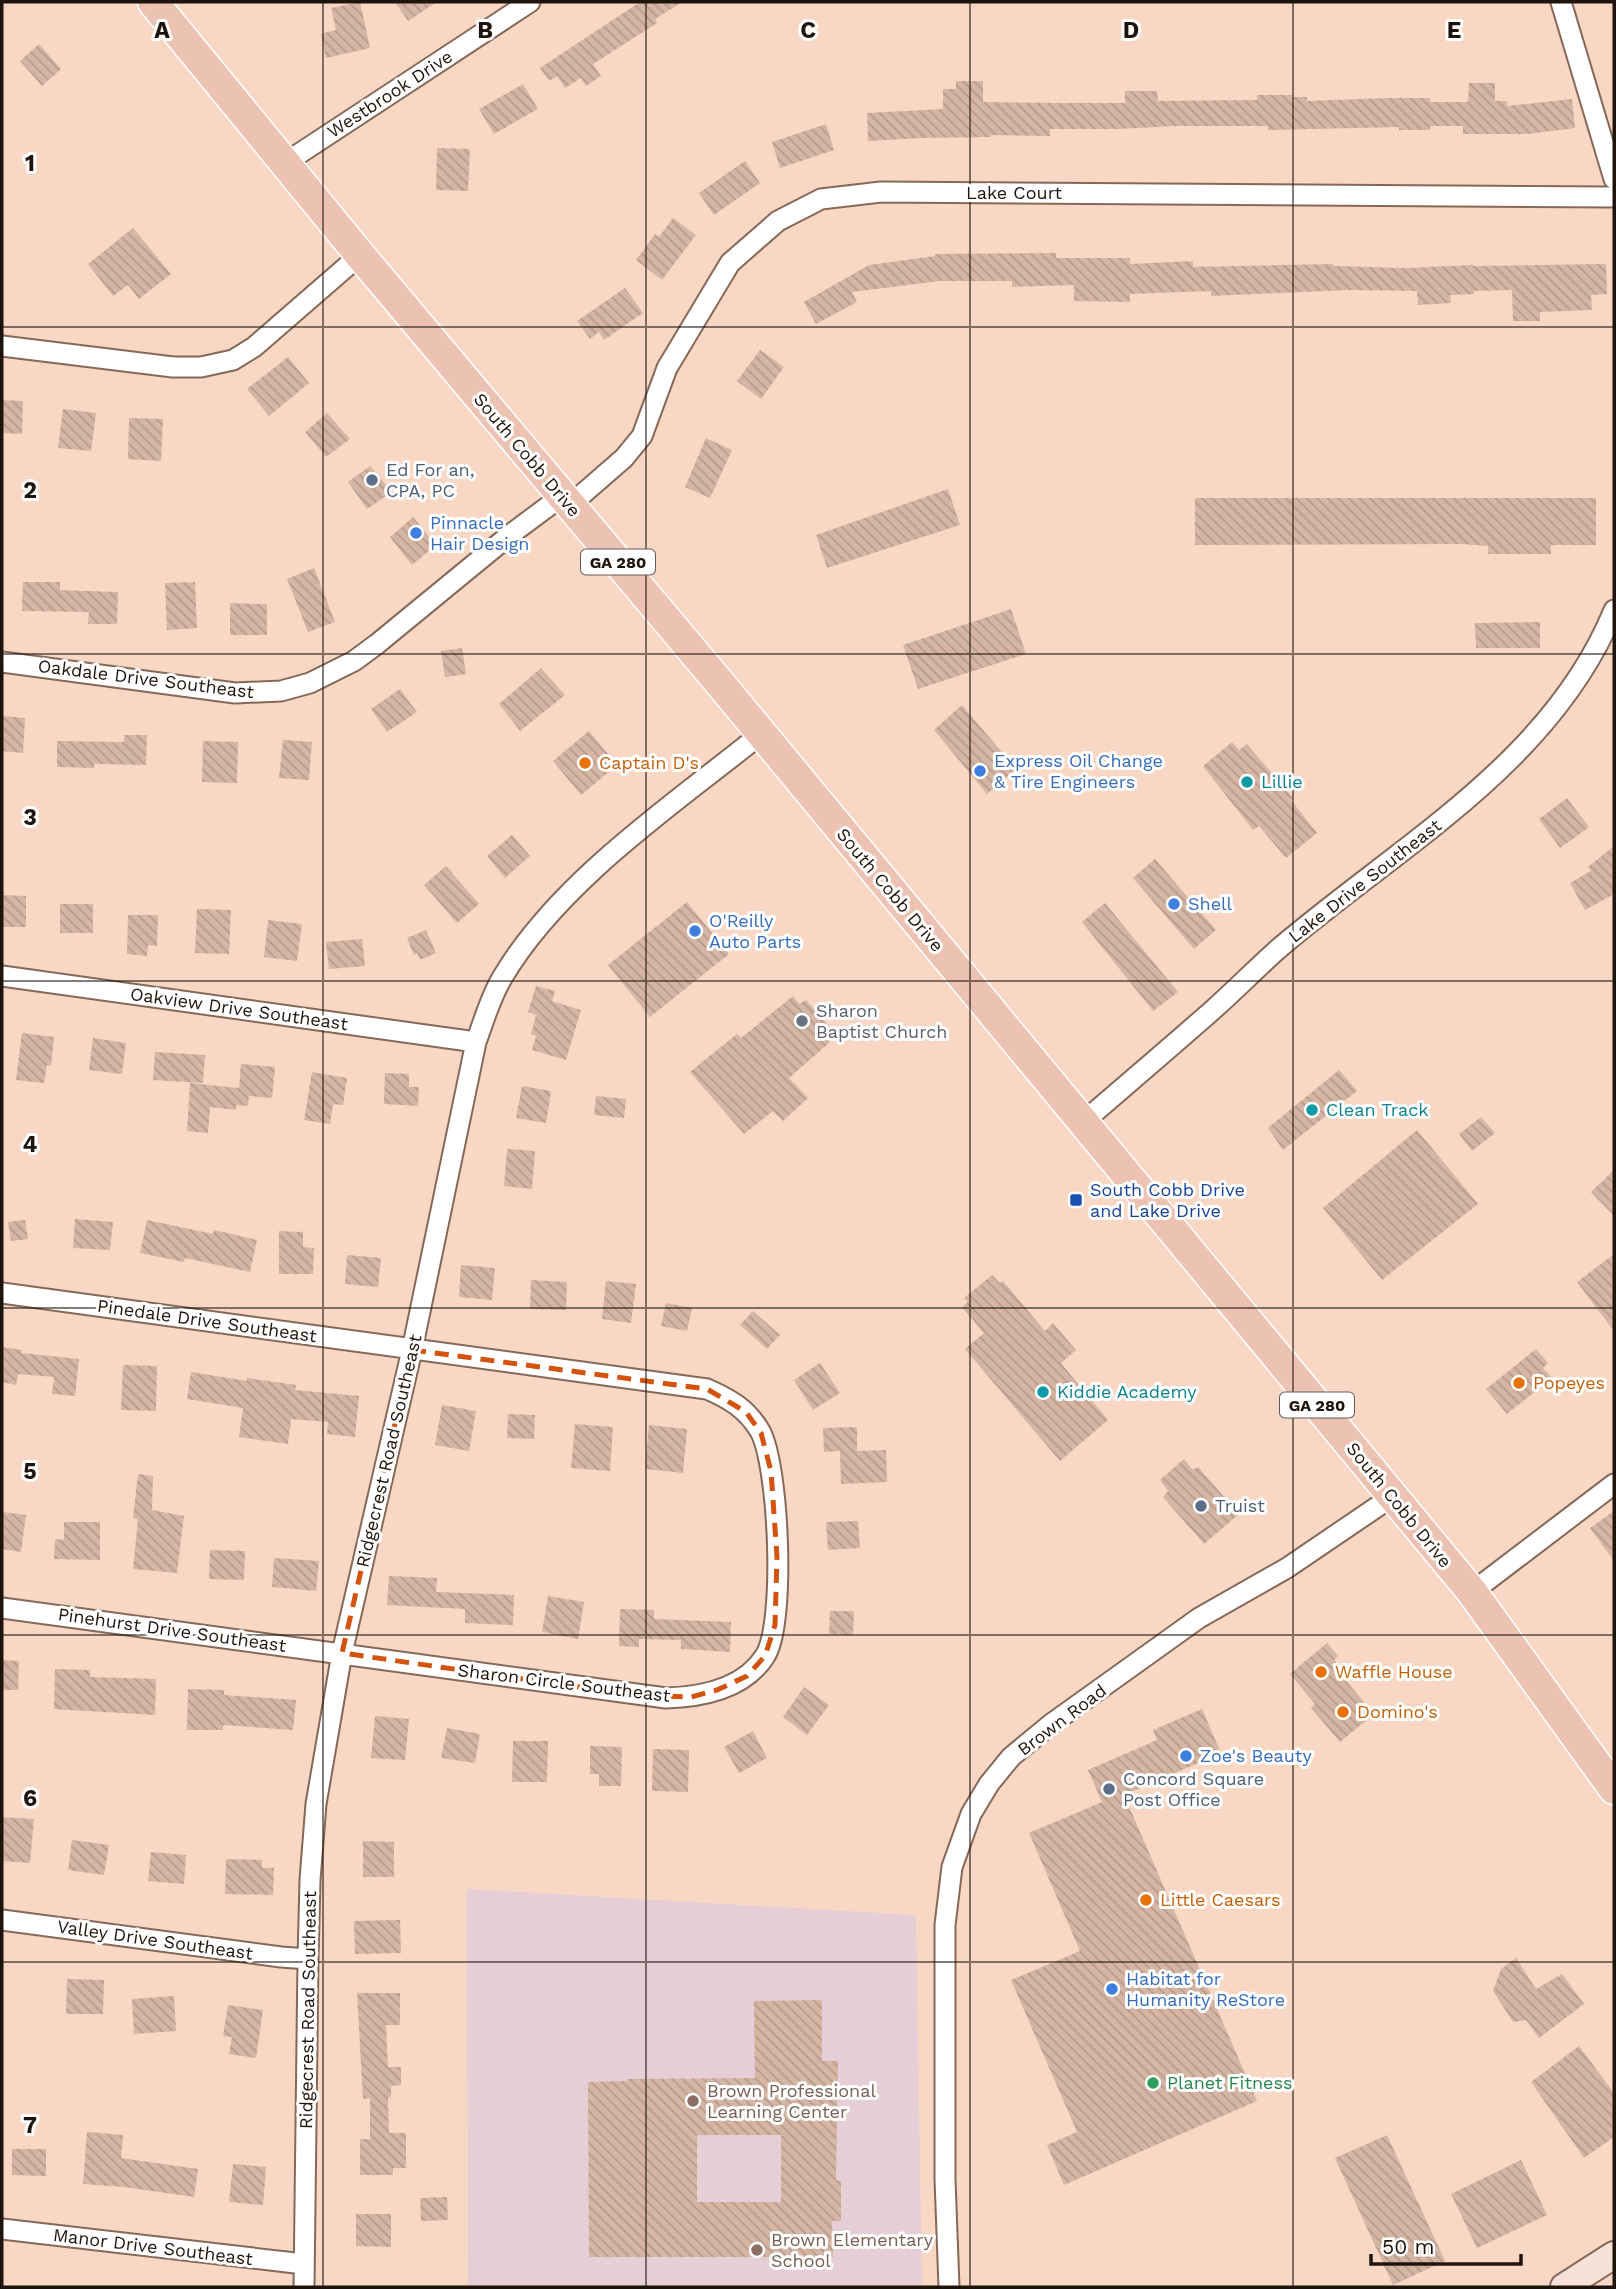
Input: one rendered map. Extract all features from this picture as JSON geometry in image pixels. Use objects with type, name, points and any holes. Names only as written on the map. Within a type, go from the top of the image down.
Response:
[{"type":"main road","name":"South Cobb Drive","points":[[153,2],[360,255],[1472,1592],[1614,1789]]},
{"type":"main road","points":[[1563,2287],[1614,2255]]},
{"type":"street","name":"Westbrook Drive","points":[[285,163],[530,2]]},
{"type":"street","points":[[1561,2],[1614,179]]},
{"type":"street","name":"Lake Court","points":[[566,501],[624,458],[642,436],[667,368],[730,263],[778,221],[821,199],[881,192],[1614,197]]},
{"type":"street","points":[[2,346],[173,367],[201,368],[233,360],[254,347],[360,255]]},
{"type":"street","name":"Oakdale Drive Southeast","points":[[2,662],[235,693],[281,691],[310,683],[354,661],[511,534],[566,501]]},
{"type":"street","name":"Lake Drive Southeast","points":[[1082,1123],[1278,949],[1422,837],[1528,742],[1560,705],[1584,671],[1597,650],[1614,610]]},
{"type":"street","name":"Ridgecrest Road Southeast","points":[[304,2287],[308,1959],[316,1804],[342,1653],[412,1350],[477,1042],[501,979],[540,925],[597,866],[761,734]]},
{"type":"street","name":"Oakview Drive Southeast","points":[[2,976],[477,1042]]},
{"type":"street","name":"Pinedale Drive Southeast","points":[[2,1293],[412,1350]]},
{"type":"street","name":"Sharon Circle Southeast","points":[[342,1653],[635,1695],[691,1697],[732,1685],[747,1676],[765,1656],[774,1634],[777,1601],[771,1471],[761,1433],[746,1412],[730,1399],[707,1389],[687,1385],[412,1350]]},
{"type":"street","points":[[1472,1592],[1614,1484]]},
{"type":"street","name":"Brown Road","points":[[949,2287],[945,2179],[945,1925],[952,1867],[971,1814],[989,1784],[1011,1758],[1051,1724],[1199,1618],[1287,1568],[1393,1496]]},
{"type":"street","name":"Pinehurst Drive Southeast","points":[[2,1608],[342,1653]]},
{"type":"street","name":"Valley Drive Southeast","points":[[2,1920],[308,1959]]},
{"type":"street","name":"Manor Drive Southeast","points":[[2,2229],[304,2264]]},
{"type":"highlighted area","points":[[412,1350],[707,1389],[746,1412],[761,1433],[771,1471],[777,1557],[775,1625],[765,1656],[747,1676],[717,1690],[691,1697],[635,1695],[342,1653]]},
{"type":"shaded area","name":"Brown Professional Learning Center","points":[[467,1889],[916,1915],[922,2287],[468,2287]]},
{"type":"building","points":[[360,2],[370,48],[326,58],[321,34],[336,30],[331,8]]},
{"type":"building","points":[[395,2],[437,2],[408,21]]},
{"type":"building","points":[[640,2],[682,2],[655,19],[657,23],[593,64],[601,76],[586,86],[581,78],[565,88],[557,76],[549,81],[540,68]]},
{"type":"building","points":[[39,44],[61,69],[42,86],[20,61]]},
{"type":"building","points":[[956,81],[983,81],[983,102],[1063,103],[1125,103],[1125,91],[1157,91],[1158,101],[1257,100],[1257,95],[1292,95],[1307,97],[1307,101],[1430,98],[1430,102],[1468,102],[1469,83],[1495,83],[1495,101],[1507,101],[1507,106],[1572,99],[1575,128],[1527,134],[1463,134],[1463,126],[1430,126],[1430,130],[1399,130],[1399,127],[1268,130],[1268,126],[1175,126],[1050,129],[1050,136],[991,135],[868,141],[867,113],[943,109],[943,89],[956,89]]},
{"type":"building","points":[[523,84],[538,109],[494,134],[479,109]]},
{"type":"building","points":[[826,124],[834,150],[780,168],[772,142]]},
{"type":"building","points":[[437,148],[470,149],[468,191],[436,190]]},
{"type":"building","points":[[745,161],[760,183],[714,215],[699,193]]},
{"type":"building","points":[[673,218],[696,235],[662,280],[636,260],[655,234],[659,237]]},
{"type":"building","points":[[133,228],[171,274],[139,299],[128,285],[113,296],[88,264]]},
{"type":"building","points":[[1056,253],[1056,258],[1130,258],[1130,264],[1193,261],[1193,267],[1333,264],[1406,268],[1606,264],[1607,294],[1591,295],[1592,310],[1540,312],[1540,321],[1513,321],[1512,290],[1474,291],[1474,294],[1450,295],[1451,303],[1418,305],[1417,291],[1348,290],[1211,296],[1211,291],[1130,294],[1130,302],[1074,301],[1074,285],[1012,287],[1012,281],[940,281],[852,292],[857,302],[816,324],[804,302],[869,265],[935,254]]},
{"type":"building","points":[[625,288],[643,313],[604,340],[599,332],[590,339],[577,321]]},
{"type":"building","points":[[760,350],[784,367],[761,399],[737,381]]},
{"type":"building","points":[[288,357],[309,383],[269,416],[247,389]]},
{"type":"building","points":[[2,400],[23,401],[22,434],[2,433]]},
{"type":"building","points":[[63,409],[96,413],[91,451],[58,448]]},
{"type":"building","points":[[327,413],[350,439],[326,457],[305,432]]},
{"type":"building","points":[[129,418],[163,419],[161,461],[128,459]]},
{"type":"building","points":[[706,438],[732,450],[710,498],[685,487]]},
{"type":"building","points":[[370,466],[392,492],[367,509],[348,482]]},
{"type":"building","points":[[948,489],[960,525],[827,568],[816,535]]},
{"type":"building","points":[[1195,498],[1596,498],[1596,545],[1551,545],[1551,554],[1488,554],[1488,546],[1462,544],[1195,545]]},
{"type":"building","points":[[413,517],[436,545],[412,565],[390,537]]},
{"type":"building","points":[[314,568],[335,622],[308,632],[287,579]]},
{"type":"building","points":[[23,582],[60,582],[60,590],[118,592],[117,624],[88,624],[89,612],[22,611]]},
{"type":"building","points":[[195,582],[197,628],[167,630],[165,583]]},
{"type":"building","points":[[230,603],[267,604],[267,635],[230,635]]},
{"type":"building","points":[[1011,609],[1026,654],[918,689],[903,645]]},
{"type":"building","points":[[1540,622],[1540,648],[1476,648],[1475,623]]},
{"type":"building","points":[[462,648],[466,674],[445,677],[441,651]]},
{"type":"building","points":[[541,668],[565,695],[520,731],[499,704]]},
{"type":"building","points":[[400,689],[417,712],[387,732],[371,709]]},
{"type":"building","points":[[962,705],[1016,769],[987,794],[934,730]]},
{"type":"building","points":[[2,716],[25,718],[23,753],[2,751]]},
{"type":"building","name":"Captain D's","points":[[589,731],[617,765],[581,795],[553,761]]},
{"type":"building","points":[[124,735],[147,735],[146,765],[94,764],[94,768],[57,767],[57,741],[124,742]]},
{"type":"building","points":[[283,740],[312,742],[309,780],[279,778]]},
{"type":"building","points":[[203,741],[238,742],[237,783],[202,782]]},
{"type":"building","name":"Lillie","points":[[1232,742],[1239,750],[1247,744],[1293,798],[1291,800],[1317,833],[1286,858],[1259,826],[1253,830],[1203,766]]},
{"type":"building","points":[[1567,798],[1589,827],[1560,848],[1539,819]]},
{"type":"building","points":[[512,835],[530,856],[505,878],[487,856]]},
{"type":"building","points":[[1614,846],[1614,894],[1585,910],[1570,883],[1591,871],[1588,867]]},
{"type":"building","name":"Shell","points":[[1155,859],[1216,930],[1194,949],[1133,878]]},
{"type":"building","points":[[446,866],[479,904],[457,923],[424,885]]},
{"type":"building","points":[[2,895],[26,896],[26,927],[2,927]]},
{"type":"building","points":[[687,902],[729,954],[650,1017],[608,965]]},
{"type":"building","points":[[1105,903],[1178,992],[1153,1011],[1082,922]]},
{"type":"building","points":[[60,904],[93,904],[93,933],[60,933]]},
{"type":"building","points":[[197,909],[231,910],[229,954],[195,953]]},
{"type":"building","points":[[128,915],[158,915],[157,946],[148,945],[147,956],[127,954]]},
{"type":"building","points":[[268,920],[302,924],[297,961],[264,957]]},
{"type":"building","points":[[426,930],[436,953],[420,960],[417,953],[414,955],[407,938]]},
{"type":"building","points":[[362,939],[365,966],[329,969],[326,942]]},
{"type":"building","points":[[536,986],[555,991],[552,1001],[581,1010],[566,1060],[532,1050],[536,1036],[531,1034],[536,1015],[528,1012]]},
{"type":"building","points":[[793,996],[799,1004],[806,1000],[829,1026],[822,1030],[830,1042],[789,1078],[808,1098],[783,1121],[773,1111],[744,1134],[690,1072],[737,1034],[741,1038]]},
{"type":"building","points":[[22,1033],[54,1037],[51,1066],[47,1065],[44,1083],[16,1080]]},
{"type":"building","points":[[93,1038],[126,1043],[122,1074],[89,1070]]},
{"type":"building","points":[[155,1052],[205,1055],[203,1083],[153,1080]]},
{"type":"building","points":[[241,1064],[275,1067],[272,1098],[249,1096],[248,1106],[236,1105],[236,1110],[210,1107],[208,1133],[187,1131],[190,1083],[239,1088]]},
{"type":"building","name":"Clean Track","points":[[1339,1070],[1357,1091],[1283,1150],[1268,1128]]},
{"type":"building","points":[[312,1072],[347,1078],[343,1105],[333,1104],[330,1124],[304,1120]]},
{"type":"building","points":[[385,1073],[409,1074],[409,1087],[419,1087],[418,1106],[384,1104]]},
{"type":"building","points":[[522,1086],[551,1091],[546,1123],[516,1118]]},
{"type":"building","points":[[596,1096],[626,1099],[624,1118],[594,1115]]},
{"type":"building","points":[[1481,1117],[1495,1133],[1472,1151],[1459,1134]]},
{"type":"building","points":[[1417,1130],[1478,1204],[1382,1280],[1323,1208]]},
{"type":"building","points":[[507,1149],[535,1151],[532,1189],[504,1186]]},
{"type":"building","points":[[1614,1170],[1614,1216],[1591,1192]]},
{"type":"building","points":[[75,1219],[113,1222],[110,1250],[73,1248]]},
{"type":"building","points":[[25,1220],[28,1239],[11,1241],[8,1222]]},
{"type":"building","points":[[147,1220],[213,1234],[214,1230],[257,1240],[250,1272],[185,1258],[184,1262],[140,1253]]},
{"type":"building","points":[[279,1231],[303,1232],[303,1247],[314,1248],[313,1274],[279,1274]]},
{"type":"building","points":[[1614,1254],[1614,1331],[1577,1282]]},
{"type":"building","points":[[347,1255],[381,1258],[378,1287],[345,1284]]},
{"type":"building","points":[[461,1265],[495,1268],[492,1300],[459,1297]]},
{"type":"building","name":"Kiddie Academy","points":[[992,1275],[1000,1283],[1003,1281],[1045,1331],[1053,1323],[1076,1350],[1061,1363],[1108,1420],[1060,1461],[965,1349],[984,1333],[962,1307],[968,1302],[964,1298]]},
{"type":"building","points":[[531,1280],[567,1282],[566,1310],[530,1309]]},
{"type":"building","points":[[606,1281],[636,1284],[631,1323],[602,1319]]},
{"type":"building","points":[[666,1303],[692,1308],[687,1331],[661,1326]]},
{"type":"building","points":[[753,1311],[780,1335],[767,1349],[740,1325]]},
{"type":"building","points":[[2,1347],[22,1350],[21,1353],[79,1359],[75,1396],[52,1394],[54,1377],[18,1374],[16,1385],[2,1382]]},
{"type":"building","name":"Popeyes","points":[[1536,1349],[1548,1363],[1543,1368],[1552,1378],[1507,1414],[1486,1389]]},
{"type":"building","points":[[820,1363],[840,1393],[813,1410],[794,1380]]},
{"type":"building","points":[[123,1365],[157,1366],[156,1411],[121,1410]]},
{"type":"building","points":[[191,1372],[296,1385],[295,1390],[359,1396],[355,1437],[327,1434],[328,1422],[291,1419],[288,1444],[239,1437],[243,1408],[187,1399]]},
{"type":"building","points":[[442,1405],[476,1411],[469,1451],[435,1445]]},
{"type":"building","points":[[508,1414],[535,1415],[534,1439],[507,1438]]},
{"type":"building","points":[[575,1424],[613,1427],[610,1471],[571,1468]]},
{"type":"building","points":[[649,1425],[687,1429],[683,1473],[645,1469]]},
{"type":"building","points":[[857,1427],[857,1451],[886,1450],[887,1482],[841,1484],[840,1451],[824,1452],[823,1428]]},
{"type":"building","name":"Truist","points":[[1184,1459],[1193,1470],[1198,1467],[1239,1514],[1204,1544],[1163,1497],[1168,1491],[1160,1480]]},
{"type":"building","points":[[138,1474],[153,1476],[152,1510],[184,1516],[177,1573],[133,1569],[138,1519],[133,1518]]},
{"type":"building","points":[[1614,1511],[1614,1561],[1590,1528]]},
{"type":"building","points":[[2,1512],[26,1515],[21,1552],[2,1549]]},
{"type":"building","points":[[858,1521],[860,1548],[828,1550],[826,1522]]},
{"type":"building","points":[[64,1522],[100,1522],[100,1560],[54,1559],[55,1539],[64,1540]]},
{"type":"building","points":[[210,1550],[245,1551],[244,1580],[209,1579]]},
{"type":"building","points":[[274,1558],[319,1561],[316,1591],[272,1587]]},
{"type":"building","points":[[389,1576],[437,1578],[436,1592],[514,1595],[513,1625],[465,1623],[465,1609],[387,1605]]},
{"type":"building","points":[[548,1596],[584,1602],[578,1639],[542,1632]]},
{"type":"building","points":[[620,1609],[654,1610],[654,1619],[731,1622],[730,1652],[681,1649],[681,1640],[639,1639],[639,1647],[619,1646]]},
{"type":"building","points":[[830,1611],[854,1611],[853,1635],[829,1634]]},
{"type":"building","points":[[1327,1643],[1338,1656],[1334,1660],[1346,1675],[1343,1677],[1374,1714],[1340,1742],[1311,1708],[1315,1704],[1290,1674]]},
{"type":"building","points":[[2,1660],[19,1661],[18,1690],[2,1690]]},
{"type":"building","points":[[55,1669],[90,1670],[90,1677],[156,1679],[155,1715],[54,1709]]},
{"type":"building","points":[[804,1687],[829,1705],[807,1735],[783,1717]]},
{"type":"building","points":[[188,1689],[224,1690],[224,1695],[296,1700],[293,1730],[223,1725],[223,1730],[187,1730]]},
{"type":"building","points":[[1202,1709],[1221,1753],[1124,1795],[1257,2101],[1064,2185],[1047,2145],[1077,2132],[1011,1980],[1080,1951],[1029,1833],[1102,1802],[1088,1770],[1157,1740],[1153,1730]]},
{"type":"building","points":[[375,1716],[409,1719],[405,1760],[371,1758]]},
{"type":"building","points":[[447,1728],[480,1734],[475,1763],[441,1758]]},
{"type":"building","points":[[753,1731],[767,1758],[739,1773],[724,1747]]},
{"type":"building","points":[[513,1741],[548,1741],[547,1782],[512,1782]]},
{"type":"building","points":[[590,1746],[622,1747],[621,1786],[599,1786],[599,1774],[590,1774]]},
{"type":"building","points":[[653,1749],[689,1750],[688,1792],[652,1791]]},
{"type":"building","points":[[2,1817],[34,1819],[30,1863],[2,1861]]},
{"type":"building","points":[[72,1840],[109,1845],[104,1875],[68,1870]]},
{"type":"building","points":[[363,1841],[394,1842],[394,1877],[363,1877]]},
{"type":"building","points":[[151,1852],[186,1855],[184,1884],[148,1881]]},
{"type":"building","points":[[226,1859],[262,1860],[262,1868],[274,1868],[273,1895],[225,1894]]},
{"type":"building","points":[[400,1920],[401,1953],[355,1954],[354,1921]]},
{"type":"building","points":[[1516,1958],[1536,1989],[1562,1974],[1584,2004],[1539,2038],[1526,2020],[1513,2022],[1493,1991],[1501,1969]]},
{"type":"building","points":[[67,1979],[104,1980],[103,2014],[66,2014]]},
{"type":"building","points":[[357,1993],[400,1993],[400,2025],[386,2025],[388,2067],[401,2067],[401,2085],[391,2086],[391,2097],[388,2098],[389,2133],[406,2133],[406,2168],[393,2168],[393,2175],[360,2175],[360,2139],[370,2139],[370,2098],[363,2099]]},
{"type":"building","points":[[174,1996],[176,2031],[134,2034],[132,1999]]},
{"type":"building","points":[[822,2000],[822,2061],[838,2061],[836,2180],[841,2181],[841,2221],[832,2221],[833,2257],[589,2257],[588,2082],[755,2078],[754,2001]],"holes":[[[697,2135],[781,2135],[781,2202],[697,2202]]]},
{"type":"building","points":[[228,2005],[263,2010],[256,2058],[229,2054],[232,2037],[223,2036]]},
{"type":"building","points":[[1579,2046],[1614,2093],[1614,2137],[1584,2158],[1531,2082]]},
{"type":"building","points":[[87,2132],[123,2135],[121,2158],[198,2169],[194,2197],[83,2184]]},
{"type":"building","points":[[1387,2135],[1445,2261],[1393,2285],[1335,2158]]},
{"type":"building","points":[[12,2149],[46,2149],[46,2176],[12,2175]]},
{"type":"building","points":[[1521,2160],[1547,2215],[1477,2248],[1451,2194]]},
{"type":"building","points":[[233,2164],[266,2167],[263,2205],[229,2202]]},
{"type":"building","points":[[447,2197],[448,2220],[421,2221],[420,2198]]},
{"type":"building","points":[[356,2214],[391,2214],[391,2247],[356,2246]]},
{"type":"place","name":"Ed For an, CPA, PC","points":[[372,480]]},
{"type":"place","name":"Pinnacle Hair Design","points":[[416,533]]},
{"type":"place","name":"Captain D's","points":[[585,763]]},
{"type":"place","name":"Express Oil Change & Tire Engineers","points":[[980,771]]},
{"type":"place","name":"Lillie","points":[[1247,782]]},
{"type":"place","name":"Shell","points":[[1174,904]]},
{"type":"place","name":"O'Reilly Auto Parts","points":[[695,931]]},
{"type":"place","name":"Sharon Baptist Church","points":[[802,1021]]},
{"type":"place","name":"Clean Track","points":[[1312,1110]]},
{"type":"place","name":"South Cobb Drive and Lake Drive","points":[[1076,1200]]},
{"type":"place","name":"Popeyes","points":[[1519,1383]]},
{"type":"place","name":"Kiddie Academy","points":[[1043,1392]]},
{"type":"place","name":"Truist","points":[[1201,1506]]},
{"type":"place","name":"Waffle House","points":[[1321,1672]]},
{"type":"place","name":"Domino's","points":[[1343,1712]]},
{"type":"place","name":"Zoe's Beauty","points":[[1186,1756]]},
{"type":"place","name":"Concord Square Post Office","points":[[1109,1789]]},
{"type":"place","name":"Little Caesars","points":[[1146,1900]]},
{"type":"place","name":"Habitat for Humanity ReStore","points":[[1112,1989]]},
{"type":"place","name":"Planet Fitness","points":[[1153,2083]]},
{"type":"place","name":"Brown Professional Learning Center","points":[[693,2101]]},
{"type":"place","name":"Brown Elementary School","points":[[757,2250]]}]
